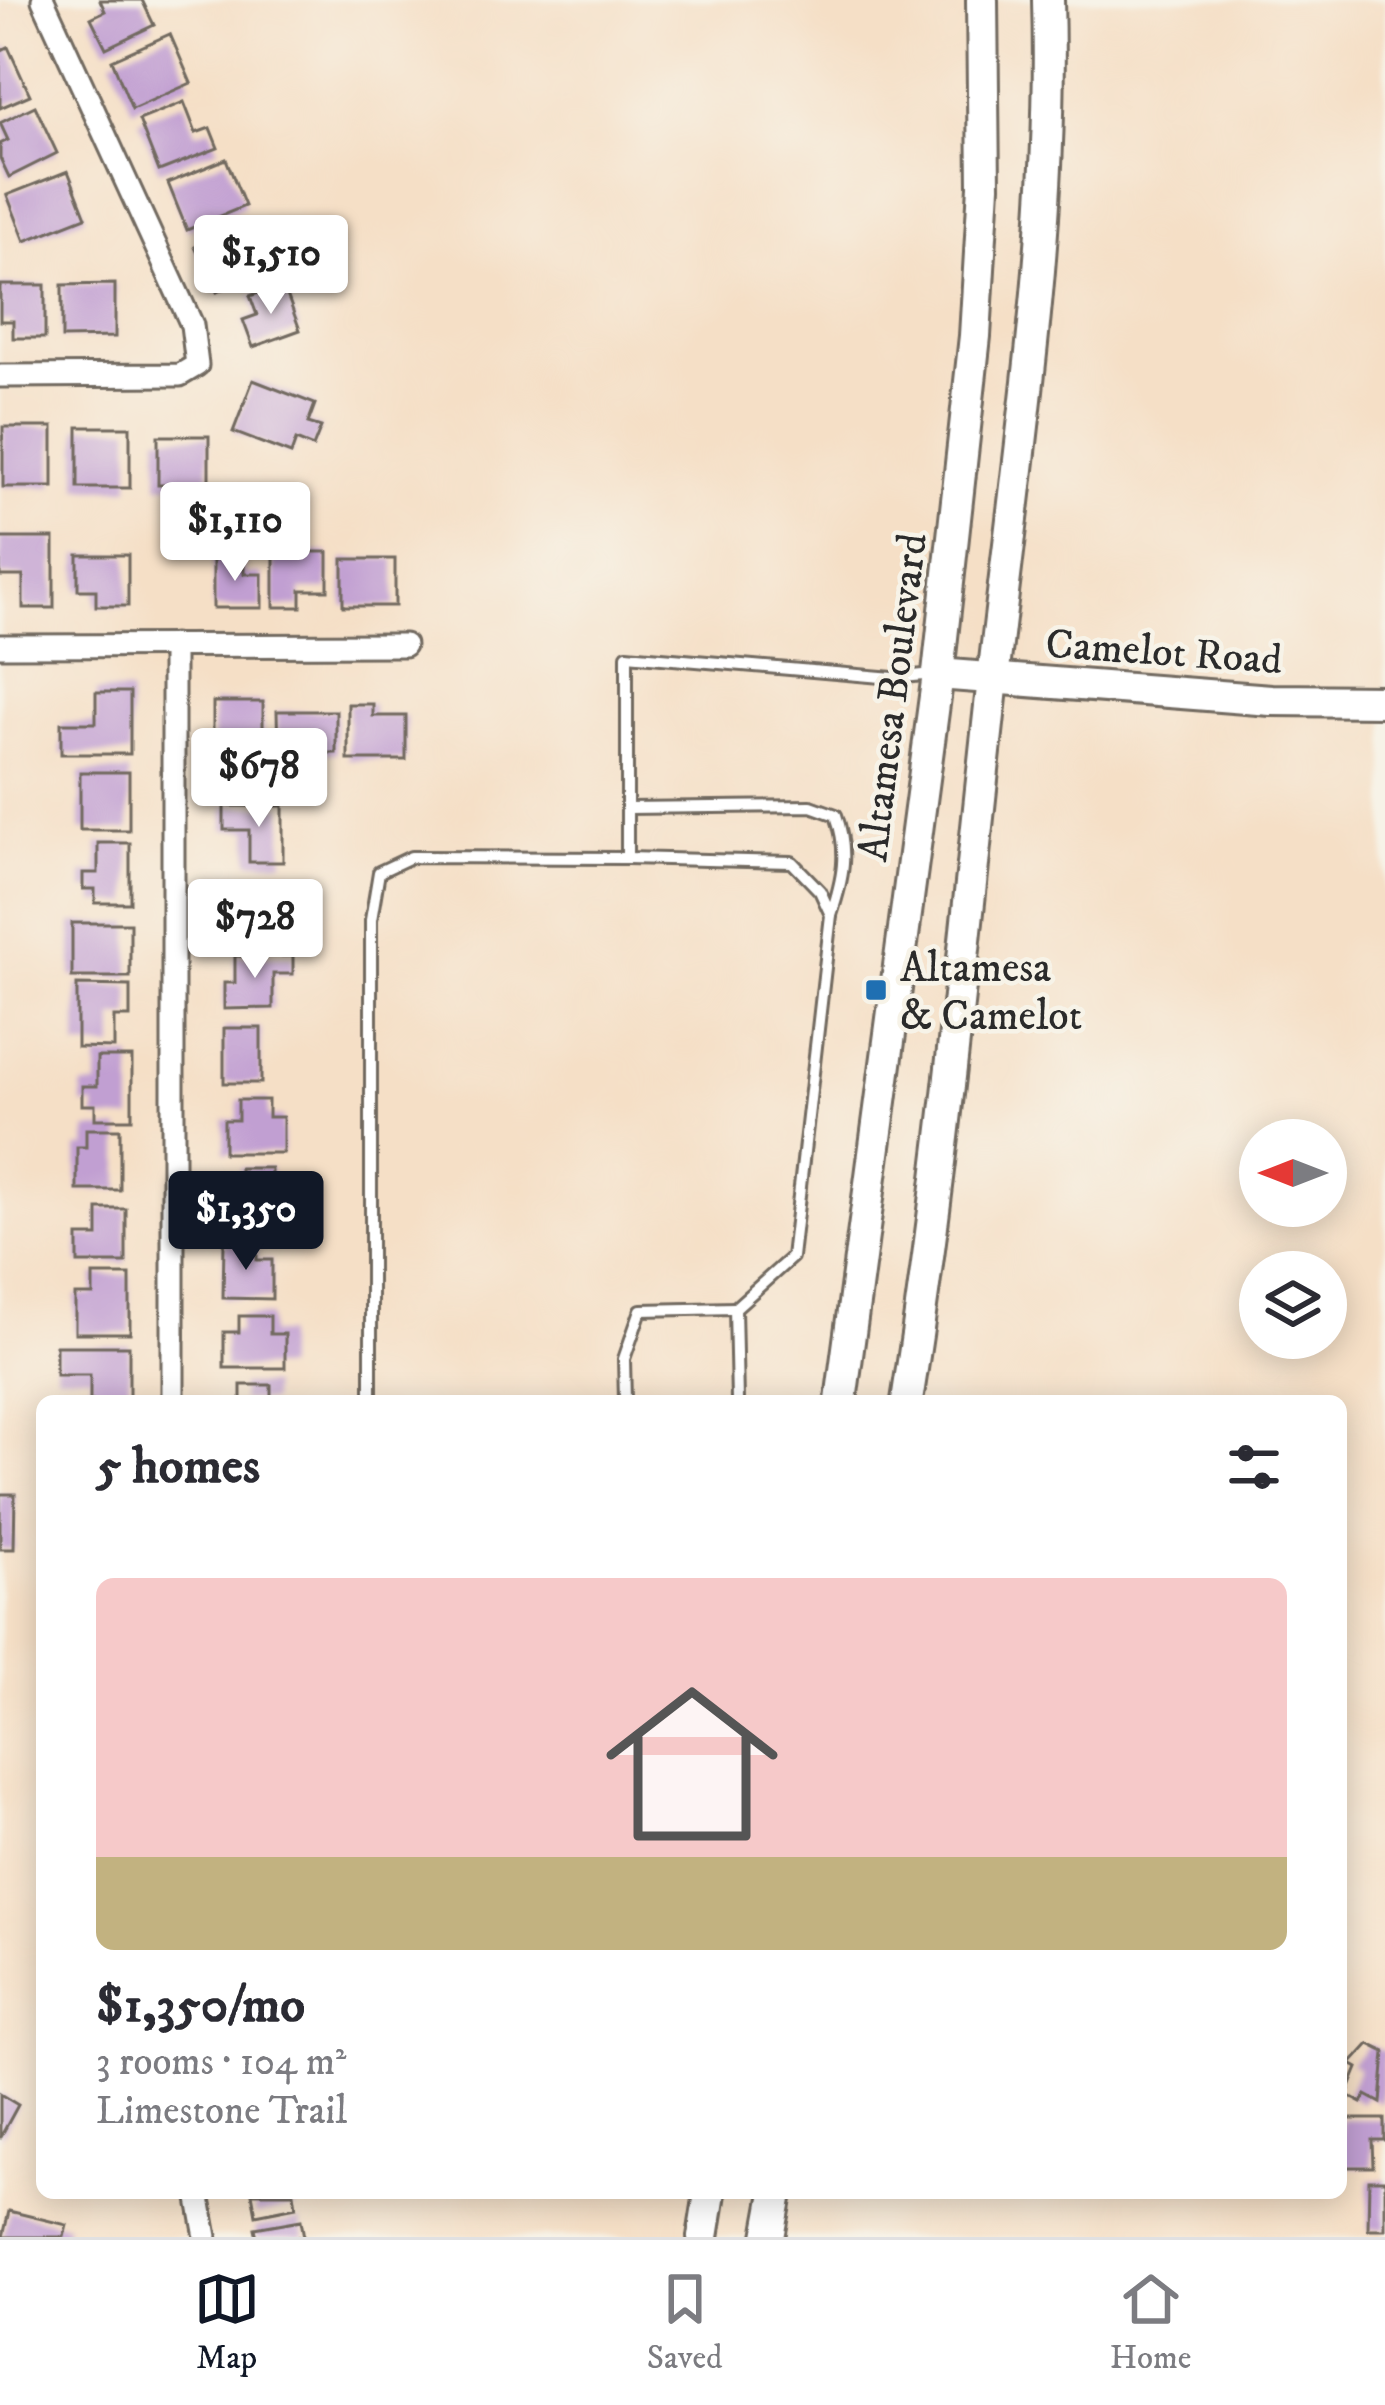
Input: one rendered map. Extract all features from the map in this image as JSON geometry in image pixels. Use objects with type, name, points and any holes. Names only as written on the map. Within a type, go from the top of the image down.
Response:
[{"type":"main road","name":"Altamesa Boulevard","points":[[843,1395],[938,674],[976,314],[984,186],[982,0]]},
{"type":"main road","points":[[909,1395],[935,1221],[1048,150],[1048,0]]},
{"type":"main road","name":"Camelot Road","points":[[938,674],[1271,700],[1385,701]]},
{"type":"main road","points":[[703,2237],[709,2199]]},
{"type":"main road","points":[[769,2237],[776,2199]]},
{"type":"street","points":[[0,376],[180,375],[197,364],[192,325],[43,0]]},
{"type":"street","points":[[172,1395],[173,645]]},
{"type":"street","points":[[0,646],[404,645]]},
{"type":"street","points":[[199,2199],[206,2237]]},
{"type":"lane","points":[[627,858],[627,655],[893,678],[938,674]]},
{"type":"lane","points":[[625,1395],[624,1359],[641,1310],[735,1308],[792,1257],[831,915],[844,876],[845,841],[836,815],[811,806],[627,808]]},
{"type":"lane","points":[[370,1395],[371,920],[379,872],[411,857],[792,862],[820,891],[831,915]]},
{"type":"lane","points":[[735,1308],[736,1395]]},
{"type":"building","points":[[100,0],[142,0],[154,25],[106,48],[91,18],[105,11]]},
{"type":"building","points":[[170,34],[191,83],[132,109],[112,60]]},
{"type":"building","points":[[8,47],[30,95],[0,108],[0,51]]},
{"type":"building","points":[[184,102],[196,133],[210,128],[218,148],[159,171],[139,120]]},
{"type":"building","points":[[35,106],[57,153],[9,177],[0,158],[0,144],[8,140],[0,123]]},
{"type":"building","points":[[226,159],[245,206],[187,230],[168,183]]},
{"type":"building","points":[[68,171],[86,217],[25,241],[7,195]]},
{"type":"building","points":[[239,225],[261,270],[217,292],[195,247]]},
{"type":"building","points":[[115,284],[115,337],[62,338],[62,285]]},
{"type":"building","points":[[283,284],[300,330],[253,347],[243,320],[257,315],[250,296]]},
{"type":"building","points":[[0,285],[45,285],[45,338],[13,338],[13,321],[0,321]]},
{"type":"building","points":[[253,380],[315,404],[308,423],[321,427],[313,447],[296,440],[291,454],[233,432]]},
{"type":"building","points":[[3,427],[53,427],[53,487],[3,487]]},
{"type":"building","points":[[78,427],[130,427],[130,488],[78,488]]},
{"type":"building","points":[[158,436],[209,436],[209,485],[158,485]]},
{"type":"building","points":[[0,538],[54,538],[54,608],[23,608],[23,576],[0,576]]},
{"type":"building","points":[[274,552],[328,552],[328,590],[301,590],[301,607],[274,607]]},
{"type":"building","points":[[78,555],[128,555],[128,606],[96,606],[96,590],[78,590]]},
{"type":"building","points":[[213,556],[244,556],[244,574],[262,574],[262,608],[213,608]]},
{"type":"building","points":[[343,559],[395,559],[395,606],[343,606]]},
{"type":"building","points":[[96,692],[130,692],[130,754],[61,754],[61,723],[96,723]]},
{"type":"building","points":[[213,702],[263,702],[263,736],[247,736],[247,754],[213,754]]},
{"type":"building","points":[[348,704],[373,704],[373,716],[406,716],[406,760],[348,760]]},
{"type":"building","points":[[277,711],[336,711],[336,753],[278,753]]},
{"type":"building","points":[[80,772],[129,772],[129,830],[80,830]]},
{"type":"building","points":[[224,806],[283,806],[283,862],[249,862],[249,830],[224,830]]},
{"type":"building","points":[[98,843],[130,843],[130,903],[95,903],[95,889],[83,889],[83,873],[98,873]]},
{"type":"building","points":[[226,885],[270,885],[271,940],[227,941]]},
{"type":"building","points":[[72,923],[130,923],[130,977],[72,977]]},
{"type":"building","points":[[235,956],[293,956],[293,974],[273,974],[273,1008],[224,1009],[224,983],[235,983]]},
{"type":"building","points":[[77,985],[130,986],[130,1017],[114,1017],[114,1048],[77,1047]]},
{"type":"building","points":[[224,1028],[261,1028],[261,1083],[224,1083]]},
{"type":"building","points":[[97,1057],[132,1057],[132,1119],[95,1119],[95,1105],[82,1105],[82,1086],[97,1086]]},
{"type":"building","points":[[238,1100],[268,1100],[268,1117],[283,1117],[283,1153],[224,1153],[224,1120],[238,1120]]},
{"type":"building","points":[[86,1129],[120,1129],[120,1190],[77,1190],[77,1147],[86,1147]]},
{"type":"building","points":[[240,1168],[271,1168],[271,1226],[224,1226],[224,1201],[240,1201]]},
{"type":"building","points":[[98,1209],[126,1209],[126,1263],[78,1263],[78,1236],[98,1236]]},
{"type":"building","points":[[224,1243],[257,1243],[257,1260],[272,1260],[272,1299],[223,1298]]},
{"type":"building","points":[[93,1275],[130,1275],[130,1333],[75,1333],[75,1295],[93,1295]]},
{"type":"building","points":[[239,1316],[270,1316],[270,1334],[285,1334],[285,1368],[224,1368],[224,1332],[239,1332]]},
{"type":"building","points":[[56,1346],[129,1346],[129,1395],[90,1395],[90,1375],[56,1375]]},
{"type":"building","points":[[241,1385],[271,1385],[271,1395],[241,1395]]},
{"type":"building","points":[[0,1494],[15,1494],[14,1549],[0,1549]]},
{"type":"building","points":[[1369,2044],[1385,2052],[1381,2103],[1366,2095],[1362,2103],[1347,2095],[1358,2068],[1351,2064]]},
{"type":"building","points":[[0,2094],[18,2105],[0,2138]]},
{"type":"building","points":[[1347,2119],[1384,2119],[1384,2140],[1372,2140],[1373,2167],[1347,2167]]},
{"type":"building","points":[[1369,2180],[1385,2180],[1385,2229],[1368,2229]]},
{"type":"building","points":[[253,2199],[295,2199],[296,2207],[256,2215]]},
{"type":"building","points":[[9,2211],[67,2225],[64,2237],[3,2237]]},
{"type":"building","points":[[301,2220],[304,2237],[257,2237],[255,2228]]},
{"type":"place","name":"Altamesa & Camelot","points":[[876,990]]}]
